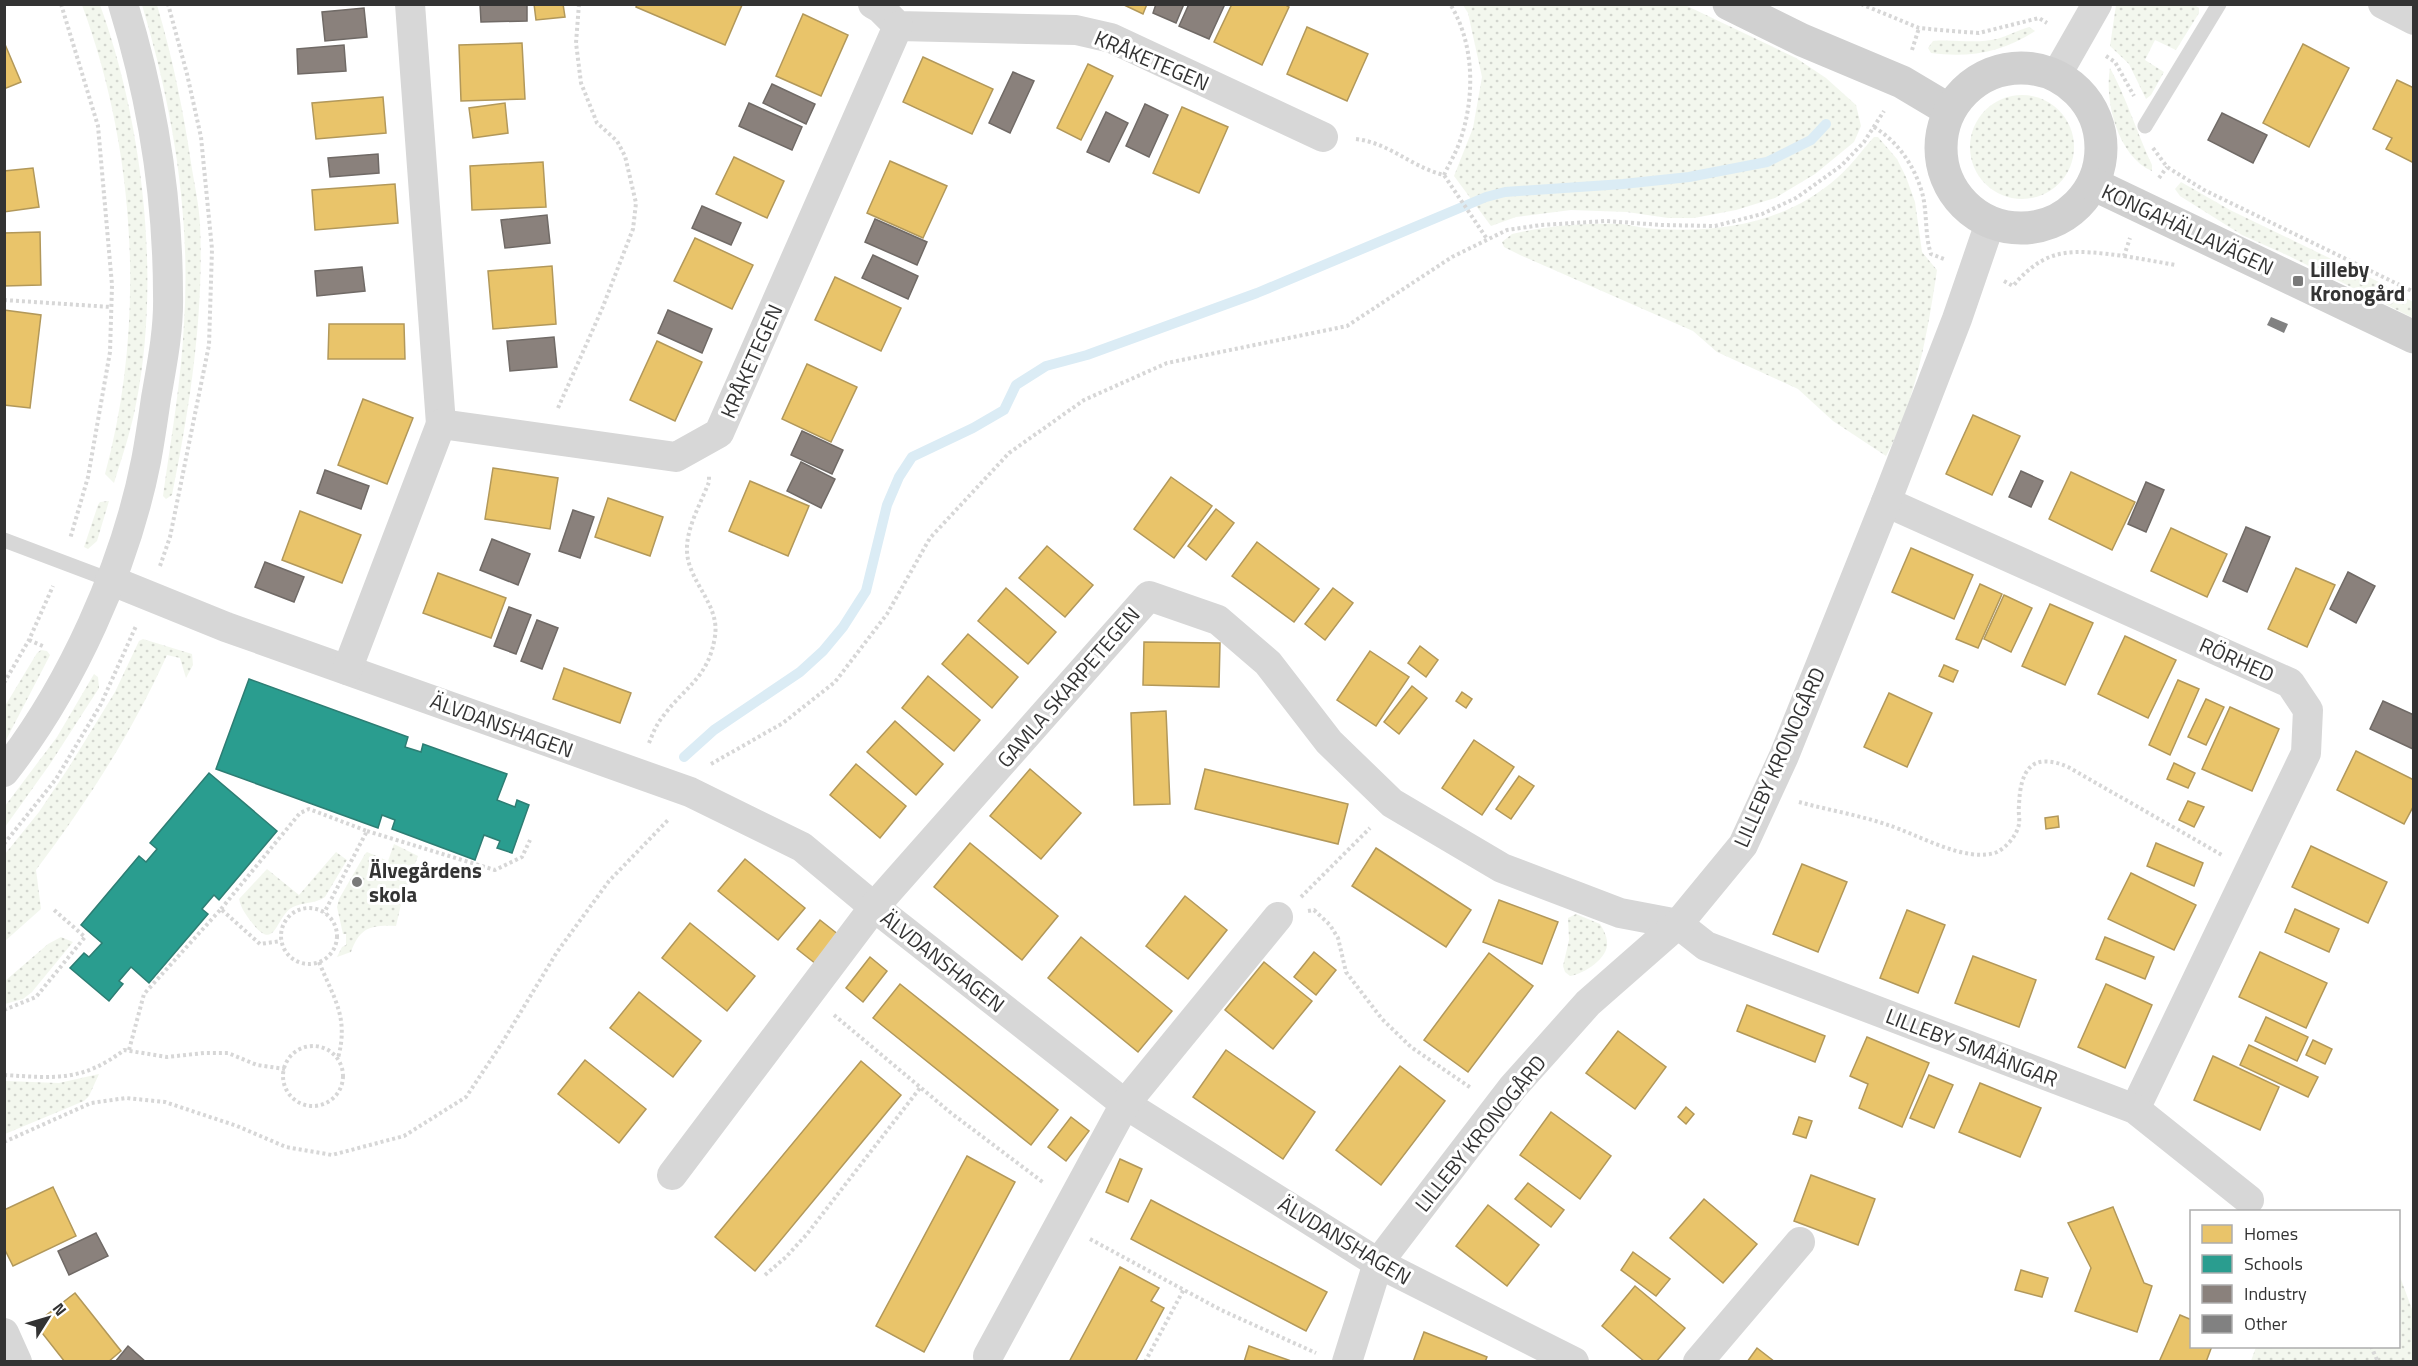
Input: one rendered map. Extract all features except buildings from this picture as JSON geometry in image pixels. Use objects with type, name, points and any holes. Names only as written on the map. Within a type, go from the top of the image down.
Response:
[{"type":"street","points":[[4,772],[49,708],[81,648],[110,580],[131,520],[146,462],[165,346],[169,296],[162,186],[153,120],[137,49],[123,4]]},
{"type":"street","points":[[347,670],[441,423],[411,4]]},
{"type":"street","points":[[873,4],[898,26]]},
{"type":"street","points":[[1729,4],[1802,40],[1902,82],[1949,110]]},
{"type":"street","points":[[2056,76],[2097,4]]},
{"type":"street","points":[[2383,4],[2414,20]]},
{"type":"street","name":"KRÅKETEGEN","points":[[441,423],[676,457],[719,433],[898,26],[1076,30],[1112,38],[1323,136]]},
{"type":"street","name":"KONGAHÄLLAVÄGEN","points":[[2027,68],[2042,70],[2056,76],[2070,84],[2081,95],[2097,122],[2101,154],[2093,184],[2075,208],[2049,224],[2019,229],[1990,223],[1975,215],[1962,204],[1944,176],[1940,159],[1940,142],[1949,110],[1969,86],[1996,72],[2027,68]]},
{"type":"street","name":"KONGAHÄLLAVÄGEN","points":[[2093,184],[2414,337]]},
{"type":"street","name":"LILLEBY KRONOGÅRD","points":[[1336,1359],[1378,1263],[1498,1107],[1588,1004],[1678,924],[1743,845],[1784,756],[1886,502],[1957,319],[1990,223]]},
{"type":"street","name":"RÖRHED","points":[[1886,502],[2290,683],[2308,710],[2306,753],[2135,1109]]},
{"type":"street","name":"ÄLVDANSHAGEN","points":[[110,580],[226,627],[690,792],[802,847],[874,907],[1125,1104],[1378,1263],[1574,1362]]},
{"type":"street","name":"GAMLA SKARPETEGEN","points":[[874,907],[1149,596],[1218,620],[1268,663],[1329,742],[1392,803],[1502,867],[1620,913],[1678,924]]},
{"type":"street","name":"ÄLVDANSHAGEN","points":[[672,1175],[874,907]]},
{"type":"street","points":[[988,1356],[1125,1104],[1278,917]]},
{"type":"street","name":"LILLEBY SMÅÄNGAR","points":[[1678,924],[1706,946],[2135,1109],[2249,1200]]},
{"type":"street","points":[[1698,1362],[1800,1242]]},
{"type":"street","points":[[4,1333],[17,1362]]},
{"type":"lane","points":[[2145,126],[2219,4]]},
{"type":"lane","points":[[4,540],[110,580]]},
{"type":"path","points":[[4,683],[29,640],[62,563],[88,477],[110,352],[112,285],[98,126],[62,4]]},
{"type":"path","points":[[544,438],[594,327],[633,229],[636,203],[625,156],[617,141],[597,123],[581,83],[576,43],[579,4]]},
{"type":"path","points":[[1444,175],[1460,141],[1469,99],[1469,49],[1450,4]]},
{"type":"path","points":[[4,1142],[91,1103],[126,1098],[165,1102],[237,1126],[286,1147],[332,1155],[404,1136],[466,1097],[502,1043],[556,952],[609,881],[667,822],[690,792],[701,771],[783,723],[835,682],[886,614],[930,538],[1009,453],[1084,400],[1167,363],[1347,326],[1452,257],[1507,230],[1541,225],[1606,221],[1715,226],[1762,214],[1796,198],[1842,165],[1864,142],[1902,82],[1919,28]]},
{"type":"path","points":[[1323,136],[1373,141],[1432,172],[1444,175],[1486,239]]},
{"type":"path","points":[[2124,256],[2185,267]]},
{"type":"path","points":[[4,300],[111,307]]},
{"type":"path","points":[[639,774],[656,726],[702,672],[715,635],[715,620],[691,569],[686,552],[688,536],[709,482],[709,469],[698,445]]},
{"type":"path","points":[[1767,793],[1887,824],[1953,849],[1972,854],[1985,854],[1996,852],[2006,846],[2014,835],[2019,824],[2019,806],[2025,774],[2032,765],[2041,760],[2054,761],[2249,870]]},
{"type":"path","points":[[1278,917],[1306,893],[1392,803]]},
{"type":"path","points":[[129,1050],[144,994],[221,909],[300,813],[309,809],[367,831],[495,870],[522,856],[530,840]]},
{"type":"path","points":[[324,913],[367,831]]},
{"type":"path","points":[[309,908],[324,913],[334,924],[337,940],[331,954],[319,962],[307,964],[297,961],[285,951],[282,941],[284,925],[294,913],[309,908]]},
{"type":"path","points":[[4,1010],[36,997],[85,937],[53,909]]},
{"type":"path","points":[[221,909],[260,944],[282,941]]},
{"type":"path","points":[[1278,917],[1314,910],[1330,925],[1338,938],[1346,972],[1382,1020],[1411,1047],[1498,1107]]},
{"type":"path","points":[[319,962],[343,1021],[344,1038],[338,1059]]},
{"type":"path","points":[[809,993],[921,1088],[1026,1171],[1066,1212],[1184,1289],[1221,1310],[1336,1359]]},
{"type":"path","points":[[308,1047],[325,1048],[338,1059],[342,1069],[342,1086],[332,1099],[316,1106],[300,1102],[291,1095],[285,1085],[285,1069],[293,1054],[308,1047]]},
{"type":"path","points":[[4,1075],[56,1078],[80,1074],[104,1065],[124,1050],[167,1057],[228,1053],[257,1065],[285,1069]]},
{"type":"path","points":[[765,1275],[807,1234],[921,1088]]},
{"type":"path","points":[[1145,1362],[1184,1289]]},
{"type":"path","points":[[2371,1348],[2378,1362]]},
{"type":"shaded area","points":[[2193,4],[2199,8],[2199,13],[2176,50],[2155,40],[2145,60],[2164,72],[2151,95],[2146,99],[2129,64],[2110,46],[2116,5]]},
{"type":"shaded area","points":[[82,5],[100,5],[115,51],[137,150],[144,202],[147,306],[143,356],[134,414],[114,483],[105,474],[118,417],[126,358],[130,298],[129,238],[124,178],[114,118],[100,61]]},
{"type":"shaded area","points":[[142,5],[157,5],[163,25],[182,107],[200,224],[200,292],[194,361],[185,428],[172,495],[166,499],[163,496],[183,346],[185,243],[171,123]]},
{"type":"shaded area","points":[[1463,5],[1685,5],[1796,58],[1826,78],[1856,105],[1861,126],[1854,142],[1815,174],[1775,198],[1736,210],[1694,218],[1668,218],[1627,212],[1571,210],[1516,217],[1491,226],[1454,176],[1473,128],[1482,77],[1468,13]]},
{"type":"shaded area","points":[[2029,27],[2035,31],[2011,44],[1986,52],[1959,55],[1931,53],[1928,48],[1933,41],[1989,40],[2001,38]]},
{"type":"shaded area","points":[[2110,68],[2152,165],[2152,171],[2130,154],[2116,127],[2109,96]]},
{"type":"shaded area","points":[[2022,95],[2042,99],[2059,110],[2070,127],[2074,147],[2070,167],[2059,184],[2042,195],[2022,199],[2002,195],[1985,184],[1974,167],[1970,147],[1974,127],[1985,110],[2002,99]]},
{"type":"shaded area","points":[[1874,137],[1878,137],[1897,159],[1906,177],[1915,202],[1922,252],[1937,270],[1925,341],[1913,389],[1886,456],[1833,421],[1798,389],[1717,352],[1693,331],[1520,255],[1504,247],[1502,242],[1512,234],[1571,225],[1621,224],[1653,229],[1682,230],[1753,222],[1776,215],[1818,193],[1852,163]]},
{"type":"shaded area","points":[[2181,182],[2230,210],[2379,282],[2413,302],[2413,318],[2242,235],[2180,196],[2175,189]]},
{"type":"shaded area","points":[[109,501],[97,541],[88,549],[84,547],[98,505],[100,502]]},
{"type":"shaded area","points":[[143,639],[192,654],[193,665],[186,678],[180,658],[167,655],[123,740],[74,818],[36,870],[41,909],[5,941],[5,854],[39,812],[69,767],[115,692],[139,641]]},
{"type":"shaded area","points":[[41,650],[47,651],[50,655],[5,742],[5,706]]},
{"type":"shaded area","points":[[94,674],[98,677],[99,688],[50,764],[5,827],[5,806],[57,737]]},
{"type":"shaded area","points":[[394,844],[418,856],[402,900],[396,926],[368,929],[358,937],[351,952],[337,957],[342,947],[346,945],[346,934],[343,934],[337,907],[339,899],[367,852],[388,861]]},
{"type":"shaded area","points":[[336,852],[347,860],[325,897],[293,907],[267,935],[253,924],[239,899],[267,869],[299,895]]},
{"type":"shaded area","points":[[1576,914],[1600,924],[1604,930],[1607,948],[1594,964],[1570,976],[1565,972],[1563,966],[1569,940],[1568,918]]},
{"type":"shaded area","points":[[61,937],[73,942],[32,992],[23,999],[5,1004],[5,981],[48,944]]},
{"type":"shaded area","points":[[99,1074],[89,1096],[84,1101],[5,1134],[5,1081],[59,1083]]},
{"type":"shaded area","points":[[2400,1277],[2413,1312],[2413,1361],[2251,1361],[2256,1348],[2400,1348]]},
{"type":"waterway","points":[[684,757],[714,730],[800,672],[823,651],[843,627],[866,591],[887,505],[899,477],[912,457],[973,428],[1004,410],[1016,385],[1046,366],[1087,355],[1257,293],[1486,197],[1505,192],[1689,177],[1767,162],[1811,140],[1826,124]]},
{"type":"place","name":"Lilleby Kronogård","points":[[2298,281]]},
{"type":"place","name":"Älvegårdens skola","points":[[357,882]]}]
